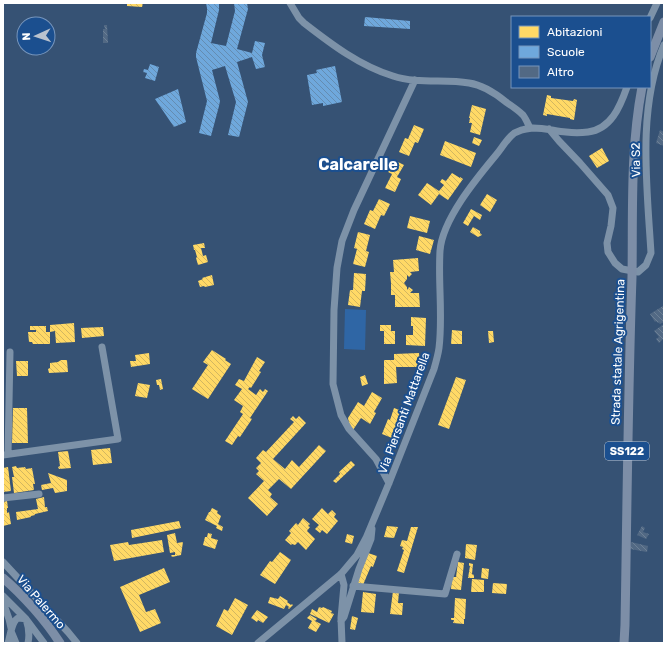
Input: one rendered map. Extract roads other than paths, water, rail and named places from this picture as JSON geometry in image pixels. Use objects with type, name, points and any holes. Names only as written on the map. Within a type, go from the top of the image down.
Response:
[{"type":"main road","points":[[651,54],[664,22]]},
{"type":"main road","name":"Strada statale Agrigentina","points":[[624,643],[633,191],[638,115],[642,88]]},
{"type":"main road","name":"Via Palermo","points":[[3,578],[38,614],[60,643]]},
{"type":"street","points":[[290,3],[299,18],[304,23],[343,52],[359,61],[384,74],[395,77],[415,80],[469,83],[483,87],[497,95],[523,116],[530,128]]},
{"type":"street","points":[[651,16],[657,3]]},
{"type":"street","name":"Via S2","points":[[549,129],[608,195],[612,208],[611,226],[607,243],[608,252],[615,263],[622,269],[638,272],[646,265],[651,253],[645,156],[650,92],[664,45]]},
{"type":"street","points":[[390,483],[376,459],[349,429],[340,414],[333,384],[334,310],[337,268],[342,241],[354,210],[415,80]]},
{"type":"street","name":"Via Piersanti Mattarella","points":[[258,643],[341,574],[361,549],[420,415],[434,369],[439,349],[440,334],[441,242],[446,227],[462,201],[502,146],[512,135],[521,130],[530,128],[565,132],[588,132],[598,130],[614,117],[627,88]]},
{"type":"street","points":[[10,352],[6,455],[118,439],[102,347]]},
{"type":"street","points":[[3,498],[39,494]]},
{"type":"street","points":[[341,621],[344,617],[353,586],[371,539],[372,525]]},
{"type":"street","points":[[353,586],[444,594],[457,554]]},
{"type":"street","points":[[3,562],[77,643]]},
{"type":"street","points":[[341,574],[344,585],[341,621],[342,643]]},
{"type":"street","points":[[3,596],[26,619],[44,643]]},
{"type":"street","points":[[3,602],[9,619],[13,638],[16,643]]},
{"type":"street","points":[[8,643],[13,624],[16,619],[26,619]]},
{"type":"street","points":[[26,619],[29,627],[28,643]]},
{"type":"district","name":"Calcarelle","points":[[358,164]]}]
